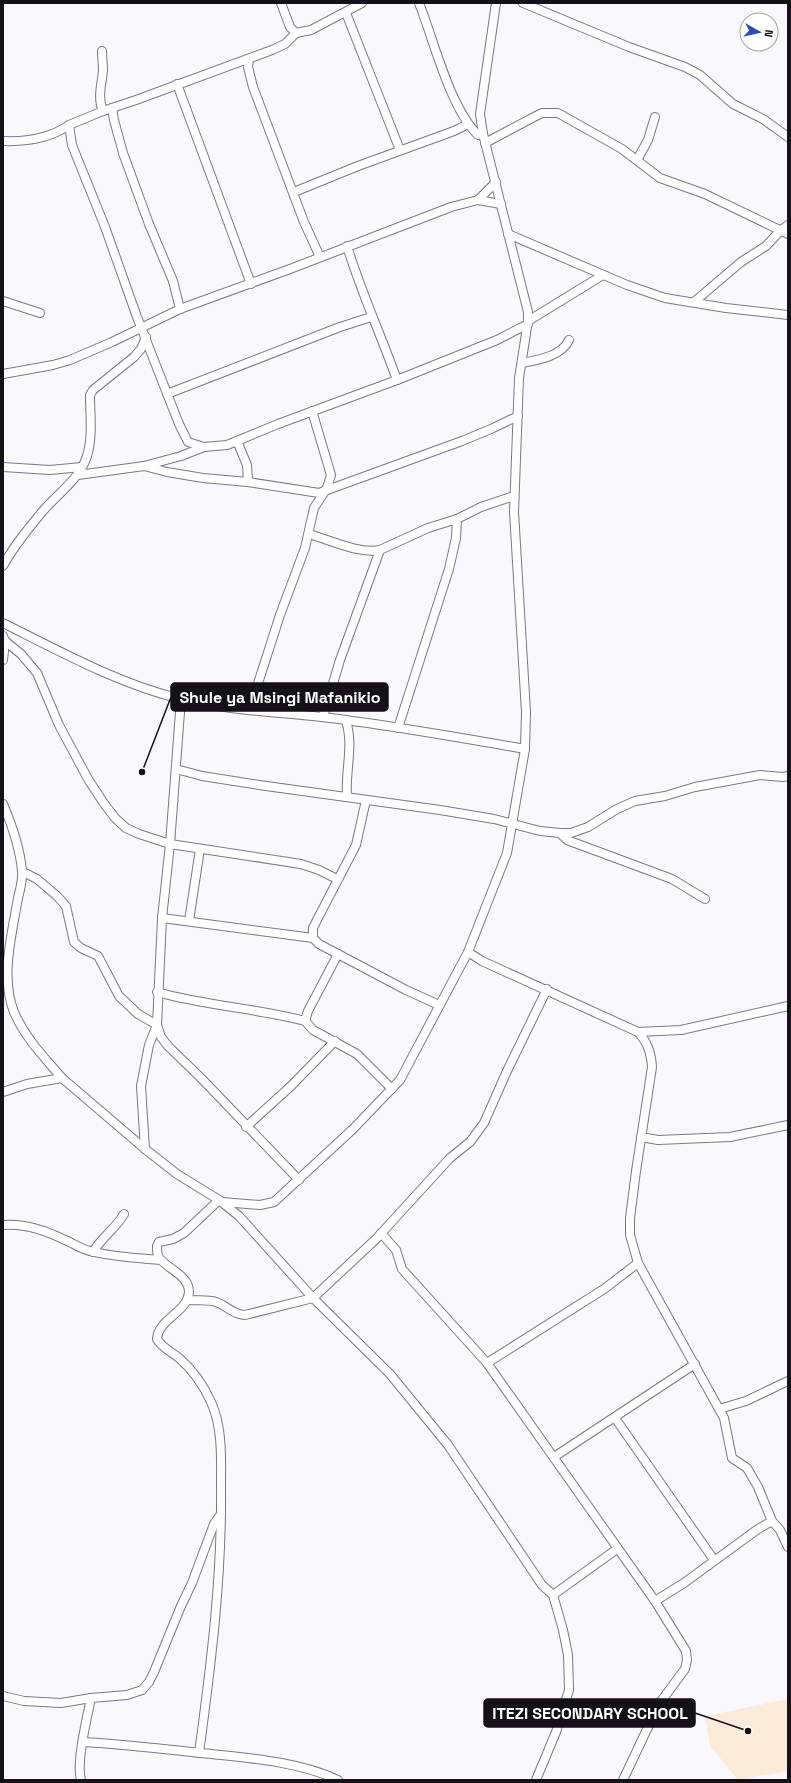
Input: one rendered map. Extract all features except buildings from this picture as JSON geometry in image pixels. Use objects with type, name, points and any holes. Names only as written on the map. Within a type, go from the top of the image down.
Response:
[{"type":"street","points":[[281,3],[290,27],[296,33]]},
{"type":"street","points":[[3,141],[24,141],[48,137],[69,125],[103,111],[249,59],[285,44],[296,33],[312,30],[362,3]]},
{"type":"street","points":[[419,3],[454,97],[468,124],[478,135],[483,134]]},
{"type":"street","points":[[160,1260],[157,1253],[157,1246],[159,1242],[173,1239],[184,1233],[220,1201],[260,1205],[274,1202],[299,1180],[400,1080],[468,952],[507,853],[525,749],[526,712],[514,496],[519,378],[528,322],[528,312],[485,143],[480,114],[496,3]]},
{"type":"street","points":[[523,3],[629,47],[685,67],[700,75],[733,104],[763,119],[788,137]]},
{"type":"street","points":[[346,13],[400,150]]},
{"type":"street","points":[[102,51],[103,70],[100,100],[103,111]]},
{"type":"street","points":[[249,59],[248,67],[253,87],[314,246],[320,257]]},
{"type":"street","points":[[178,84],[251,284]]},
{"type":"street","points":[[112,108],[123,153],[149,224],[173,281],[180,309]]},
{"type":"street","points":[[485,143],[542,113],[558,113],[606,139],[660,178],[705,194],[788,234]]},
{"type":"street","points":[[637,160],[648,140],[655,117]]},
{"type":"street","points":[[294,192],[400,150],[454,131],[468,124]]},
{"type":"street","points":[[69,125],[72,145],[105,227],[183,435],[188,442],[204,447]]},
{"type":"street","points":[[478,200],[496,182]]},
{"type":"street","points":[[3,374],[53,365],[70,360],[112,342],[180,309],[251,284],[451,207],[478,200],[501,204]]},
{"type":"street","points":[[694,302],[741,262],[766,246],[788,225]]},
{"type":"street","points":[[508,234],[627,285],[665,298],[726,308],[788,315]]},
{"type":"street","points":[[347,246],[368,304],[371,317],[397,380]]},
{"type":"street","points":[[3,466],[80,471],[144,466],[181,456],[204,447],[227,445],[497,340],[604,275]]},
{"type":"street","points":[[3,301],[40,313]]},
{"type":"street","points":[[167,394],[340,327],[371,317]]},
{"type":"street","points":[[3,566],[10,553],[42,512],[80,471],[87,456],[90,440],[90,395],[105,379],[134,357],[141,349],[146,337]]},
{"type":"street","points":[[522,363],[536,360],[562,350],[569,340]]},
{"type":"street","points":[[312,411],[331,475],[339,485]]},
{"type":"street","points":[[144,466],[167,472],[203,478],[248,482],[319,493],[462,441],[499,426],[506,420],[518,416]]},
{"type":"street","points":[[237,441],[247,465],[248,482]]},
{"type":"street","points":[[245,709],[252,702],[280,615],[306,548],[314,508],[324,492],[331,475]]},
{"type":"street","points":[[309,534],[357,549],[372,551],[380,550],[428,528],[456,519],[481,507],[514,496]]},
{"type":"street","points":[[398,728],[449,569],[456,538],[456,519]]},
{"type":"street","points":[[323,718],[340,660],[380,550]]},
{"type":"street","points":[[3,623],[61,653],[109,674],[180,699],[245,709],[398,728],[525,749]]},
{"type":"street","points":[[3,660],[4,638]]},
{"type":"street","points":[[4,638],[21,654],[37,673],[58,725],[88,779],[115,818],[126,828],[170,844],[287,860],[319,870],[337,879]]},
{"type":"street","points":[[145,1149],[141,1086],[149,1045],[156,1025],[162,918],[170,844],[180,699]]},
{"type":"street","points":[[346,721],[350,736],[346,782],[347,796]]},
{"type":"street","points":[[176,769],[202,776],[440,810],[494,819],[540,831],[560,833],[571,833],[588,827],[617,809],[635,801],[665,796],[695,787],[760,775],[788,776]]},
{"type":"street","points":[[313,938],[313,928],[337,879],[356,845],[366,800]]},
{"type":"street","points":[[3,804],[19,851],[23,872],[8,958],[7,979],[9,996],[13,1012],[35,1048],[62,1078],[145,1149],[177,1174],[220,1201],[240,1216],[313,1298],[390,1374],[448,1445],[542,1584],[553,1595],[568,1655],[569,1690],[556,1732],[537,1778],[546,1780]]},
{"type":"street","points":[[560,833],[567,840],[672,879],[705,899]]},
{"type":"street","points":[[189,921],[200,849]]},
{"type":"street","points":[[23,872],[37,879],[58,896],[66,906],[74,942],[81,948],[98,956],[118,996],[138,1014],[156,1025],[161,1037],[168,1046],[299,1180]]},
{"type":"street","points":[[162,918],[313,938],[315,941],[338,954],[406,990],[439,1005]]},
{"type":"street","points":[[468,952],[482,961],[638,1032],[647,1043],[652,1056],[652,1067],[630,1218],[630,1235],[638,1263],[724,1418],[732,1458],[747,1468],[758,1487],[772,1520],[788,1547]]},
{"type":"street","points":[[305,1022],[308,1011],[338,954]]},
{"type":"street","points":[[187,1300],[218,1303],[237,1314],[245,1315],[313,1298],[381,1233],[450,1158],[470,1142],[484,1123],[546,989]]},
{"type":"street","points":[[157,992],[197,1002],[270,1012],[305,1022],[313,1030],[356,1054],[392,1089]]},
{"type":"street","points":[[638,1032],[681,1030],[788,1006]]},
{"type":"street","points":[[246,1127],[291,1086],[335,1041]]},
{"type":"street","points":[[3,1092],[27,1084],[62,1078]]},
{"type":"street","points":[[641,1137],[658,1140],[730,1137],[788,1125]]},
{"type":"street","points":[[93,1252],[98,1242],[124,1214]]},
{"type":"street","points":[[3,1225],[14,1224],[24,1226],[63,1239],[93,1252],[108,1255],[160,1260],[177,1272],[186,1283],[189,1291],[187,1300],[162,1327],[157,1339],[199,1378],[212,1403],[219,1433],[222,1513],[220,1554],[208,1680],[199,1753]]},
{"type":"street","points":[[381,1233],[396,1250],[402,1269],[487,1363],[654,1601],[686,1651],[685,1669],[659,1704],[623,1780]]},
{"type":"street","points":[[487,1363],[604,1289],[638,1263]]},
{"type":"street","points":[[554,1457],[695,1364]]},
{"type":"street","points":[[719,1409],[752,1399],[788,1380]]},
{"type":"street","points":[[615,1418],[714,1560]]},
{"type":"street","points":[[3,1696],[24,1701],[61,1703],[134,1693],[142,1690],[149,1682],[192,1583],[214,1524],[222,1513]]},
{"type":"street","points":[[654,1601],[684,1583],[714,1560],[772,1520]]},
{"type":"street","points":[[553,1595],[617,1549]]},
{"type":"street","points":[[81,1780],[80,1774],[83,1742],[91,1698]]},
{"type":"street","points":[[83,1742],[136,1745],[247,1758],[309,1769],[338,1780]]},
{"type":"shaded area","points":[[788,1699],[788,1771],[738,1780],[710,1746],[705,1716]]},
{"type":"place","name":"Shule ya Msingi Mafanikio","points":[[142,772]]},
{"type":"place","name":"ITEZI SECONDARY SCHOOL","points":[[748,1731]]}]
